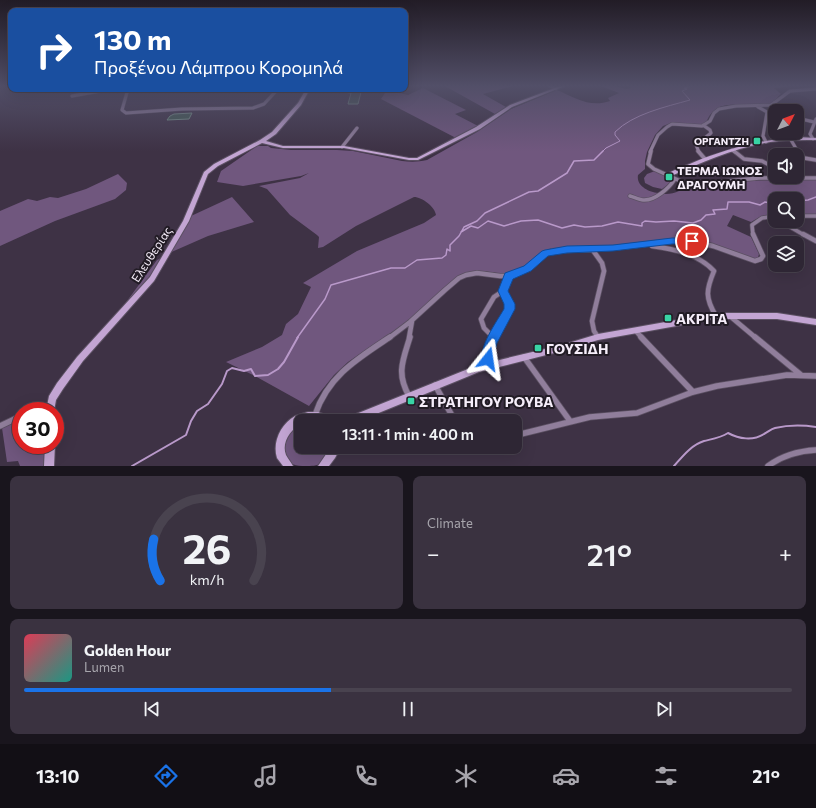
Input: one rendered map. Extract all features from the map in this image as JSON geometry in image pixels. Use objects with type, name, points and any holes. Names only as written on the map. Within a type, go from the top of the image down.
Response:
[{"type":"street","points":[[123,108],[122,110],[126,113],[182,109],[254,108]]},
{"type":"street","name":"Ελευθερίας","points":[[53,402],[60,386],[80,359],[152,279],[186,221],[206,173],[216,165],[262,141],[274,133],[297,108]]},
{"type":"street","points":[[262,141],[283,147],[342,147],[409,159],[418,159],[478,128],[508,108]]},
{"type":"street","points":[[703,126],[710,122],[712,113],[721,108]]},
{"type":"street","points":[[759,108],[767,112],[763,136],[766,142]]},
{"type":"street","points":[[804,119],[815,121],[810,135],[815,139]]},
{"type":"street","points":[[706,159],[696,148],[696,145],[712,133],[710,130],[703,126],[672,124],[667,126],[658,135],[652,147],[648,164],[654,169],[689,185],[768,178]]},
{"type":"street","points":[[342,147],[357,128]]},
{"type":"street","points":[[804,139],[815,139]]},
{"type":"street","points":[[669,175],[706,159],[732,150],[766,142],[791,140],[800,155],[816,160]]},
{"type":"street","points":[[732,150],[744,160],[762,161],[768,164]]},
{"type":"street","points":[[804,178],[816,178]]},
{"type":"street","points":[[630,196],[641,200],[651,199],[670,187],[675,179]]},
{"type":"street","points":[[804,216],[816,216]]},
{"type":"street","points":[[315,414],[325,392],[340,374],[412,321],[464,275],[471,273],[509,276],[528,269],[545,253],[552,251],[641,245],[672,241],[692,241],[713,246],[755,261],[763,256],[753,236],[752,225],[762,218],[768,217]]},
{"type":"street","points":[[792,228],[816,242]]},
{"type":"street","points":[[641,245],[655,246],[705,261],[714,271],[707,287],[706,296],[708,304],[716,316]]},
{"type":"street","points":[[592,249],[602,263],[604,272],[592,320],[594,330],[598,337]]},
{"type":"street","points":[[494,338],[484,328],[481,320],[494,297],[503,291],[509,276]]},
{"type":"street","points":[[489,365],[488,355],[494,338],[510,309],[503,291]]},
{"type":"street","points":[[366,414],[435,385],[489,365],[598,337],[716,316],[777,316],[816,322]]},
{"type":"street","points":[[730,316],[802,375]]},
{"type":"street","points":[[409,396],[403,384],[401,373],[412,330],[412,321]]},
{"type":"street","points":[[636,331],[693,392]]},
{"type":"street","points":[[524,357],[570,421]]},
{"type":"street","points":[[522,434],[590,417],[637,413],[693,392],[765,378],[802,375],[816,376]]},
{"type":"street","points":[[435,385],[451,414]]},
{"type":"street","points":[[0,426],[12,420]]},
{"type":"street","points":[[288,466],[281,457],[280,450],[283,435],[289,426],[294,422]]},
{"type":"street","points":[[768,466],[778,458],[789,454],[802,450],[816,450]]},
{"type":"street","points":[[49,466],[50,454]]},
{"type":"street","points":[[323,466],[332,454]]},
{"type":"shaded area","points":[[398,108],[462,108],[466,110],[455,114],[478,126],[456,138]]},
{"type":"shaded area","points":[[484,108],[505,108],[495,114]]},
{"type":"shaded area","points":[[514,108],[719,108],[711,114],[706,123],[700,125],[671,123],[663,126],[655,135],[647,152],[645,169],[638,175],[641,185],[647,190],[666,194],[677,192],[689,184],[768,180],[768,184],[804,184],[804,180],[816,180],[816,215],[804,215],[804,192],[768,192],[768,216],[760,217],[751,222],[733,215],[727,226],[751,237],[759,254],[758,258],[754,259],[699,240],[592,247],[571,246],[547,251],[524,269],[513,273],[505,274],[482,271],[467,273],[401,326],[348,362],[334,375],[309,406],[255,376],[226,362],[262,347],[282,335],[286,324],[298,314],[311,287],[303,283],[357,251],[424,223],[436,215],[428,203],[414,197],[356,226],[323,247],[318,248],[319,237],[290,215],[267,189],[259,186],[300,178],[309,173],[301,176],[243,186],[217,182],[221,171],[257,146],[268,146],[271,148],[291,150],[353,151],[402,161],[427,160],[477,132]]},
{"type":"shaded area","points":[[655,171],[671,179],[670,183],[662,189],[645,183],[644,178],[647,174]]},
{"type":"shaded area","points":[[118,174],[127,183],[126,190],[115,199],[55,221],[0,246],[0,211],[28,199],[37,201],[50,197],[58,198],[86,189]]},
{"type":"shaded area","points":[[232,197],[254,222],[208,236],[167,254],[191,216]]},
{"type":"shaded area","points":[[161,258],[145,284],[111,323],[157,260]]},
{"type":"shaded area","points":[[12,424],[12,454],[45,454],[44,466],[20,466],[18,461],[7,462],[2,428]]},
{"type":"shaded area","points":[[294,429],[294,454],[328,454],[318,465],[294,465],[285,457],[284,440]]},
{"type":"building","points":[[192,113],[189,119],[167,120],[174,114]]},
{"type":"waterway","points":[[461,232],[464,227],[477,221],[485,213],[529,192],[538,191],[567,173],[574,161],[594,160],[606,148],[620,141],[615,135],[615,132],[622,126],[631,120],[662,108]]},
{"type":"waterway","points":[[804,200],[816,197]]},
{"type":"waterway","points":[[461,232],[471,226],[478,228],[488,221],[504,226],[521,221],[538,220],[562,228],[574,225],[585,227],[602,226],[618,222],[642,226],[642,223],[645,221],[674,221],[693,223],[701,220],[706,215],[715,214],[713,210],[727,209],[728,202],[749,202],[760,205],[765,202],[768,203]]},
{"type":"waterway","points":[[297,338],[325,299],[331,285],[391,268],[405,268],[417,260],[442,258],[446,255],[447,249],[450,251],[450,245],[461,232]]},
{"type":"waterway","points":[[132,466],[186,435],[191,421],[197,411],[208,404],[222,384],[227,371],[232,368],[244,371],[251,369],[255,376],[268,375],[278,369],[284,362],[298,337]]},
{"type":"waterway","points":[[674,466],[695,445],[728,433],[741,438],[755,438],[772,429],[780,427],[816,427]]},
{"type":"place","name":"ΟΡΓΑΝΤΖΗ","points":[[757,141]]},
{"type":"place","name":"ΤΕΡΜΑ ΙΩΝΟΣ ΔΡΑΓΟΥΜΗ","points":[[669,177]]},
{"type":"place","name":"ΑΚΡΙΤΑ","points":[[668,318]]},
{"type":"place","name":"ΓΟΥΣΙΔΗ","points":[[538,348]]},
{"type":"place","name":"ΣΤΡΑΤΗΓΟΥ ΡΟΥΒΑ","points":[[411,401]]},
{"type":"route","points":[[488,359],[491,342],[510,309],[503,291],[509,276],[528,269],[545,253],[552,251],[652,245],[672,241],[692,241]]}]
